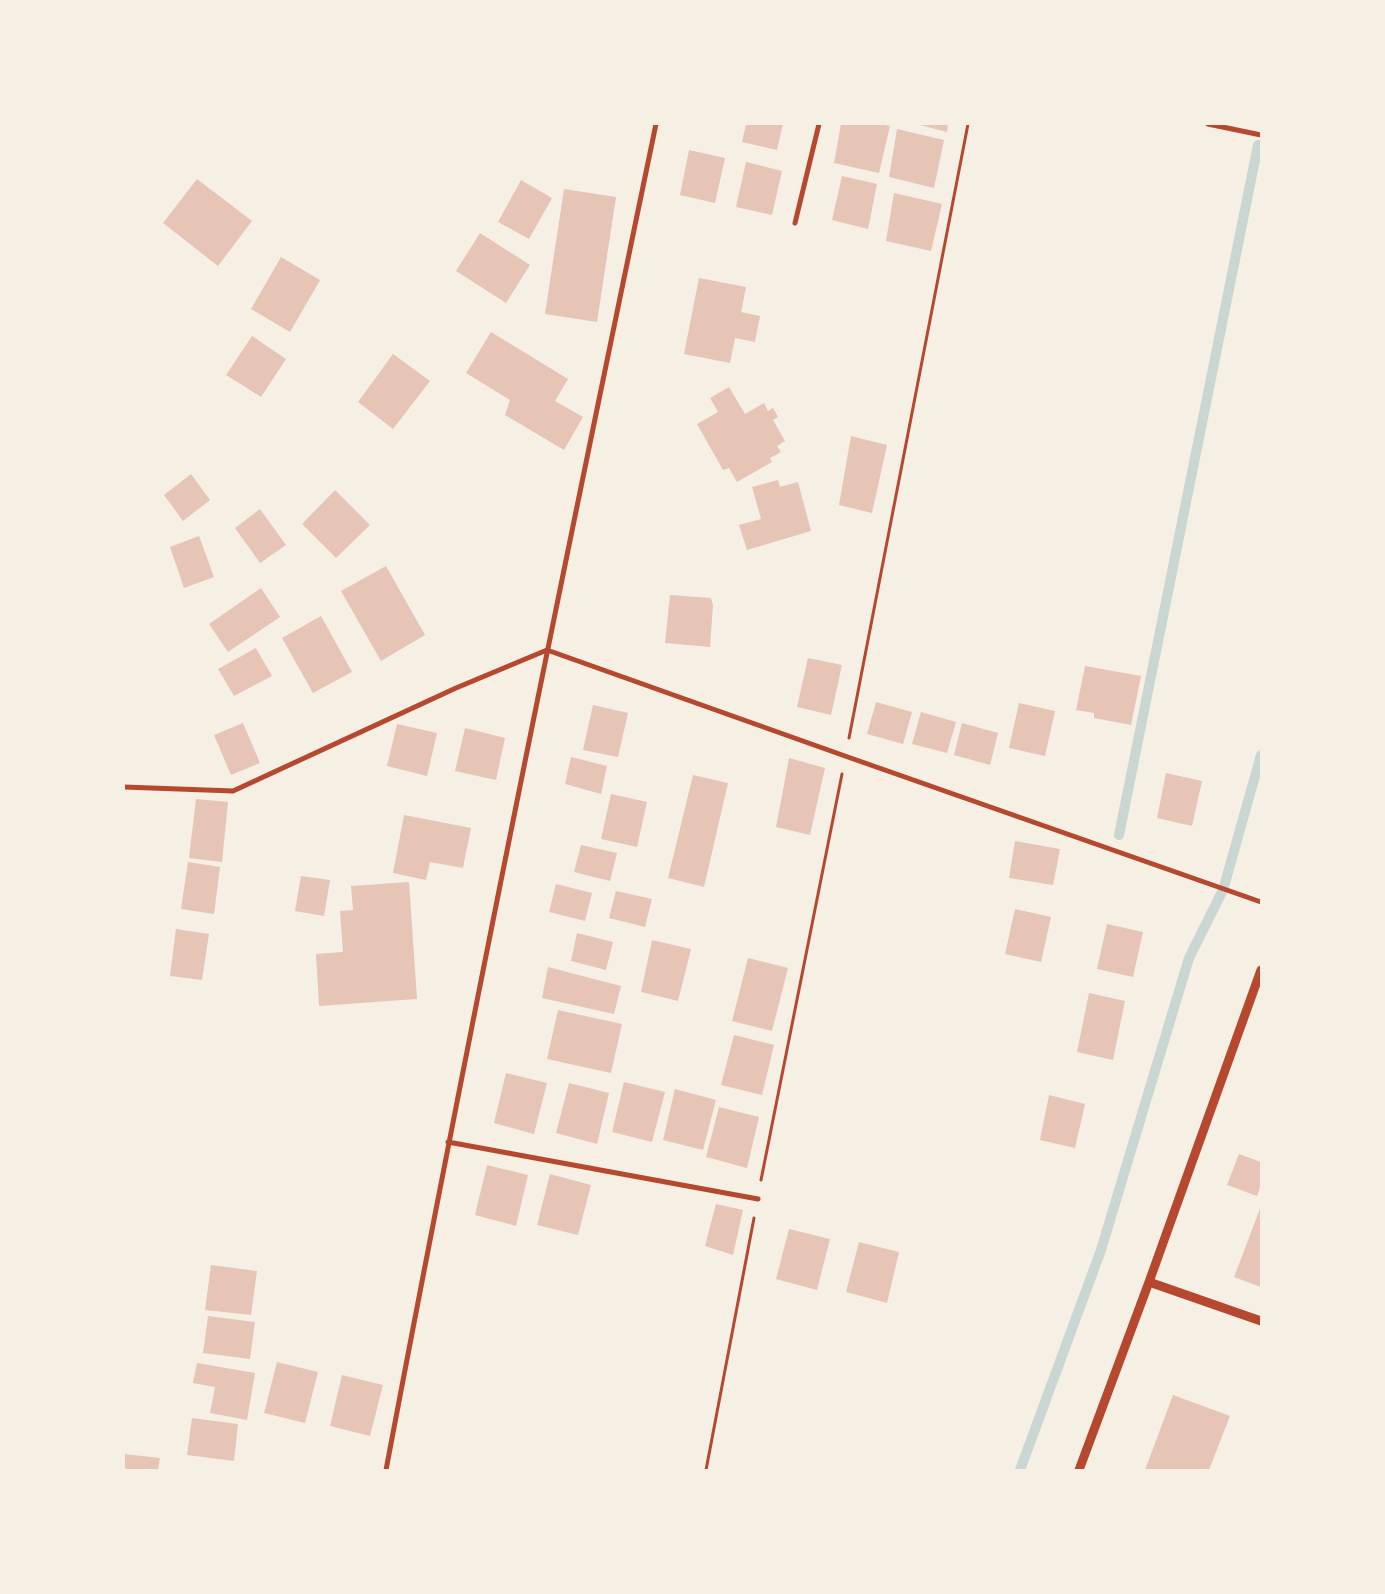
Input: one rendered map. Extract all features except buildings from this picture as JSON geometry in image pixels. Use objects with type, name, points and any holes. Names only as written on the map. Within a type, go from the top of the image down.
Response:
[{"type":"street","points":[[386,1470],[448,1142],[656,124]]},
{"type":"street","points":[[795,223],[819,124]]},
{"type":"street","points":[[1208,124],[1261,134]]},
{"type":"street","points":[[124,788],[234,791],[456,688],[547,650],[1261,902]]},
{"type":"street","points":[[1080,1470],[1150,1282],[1261,970]]},
{"type":"street","points":[[448,1142],[758,1199]]},
{"type":"street","points":[[1150,1282],[1261,1321]]},
{"type":"path","points":[[706,1470],[968,124]]},
{"type":"waterway","points":[[1119,835],[1258,145]]},
{"type":"waterway","points":[[1020,1470],[1101,1250],[1189,958],[1223,890],[1261,755]]}]
